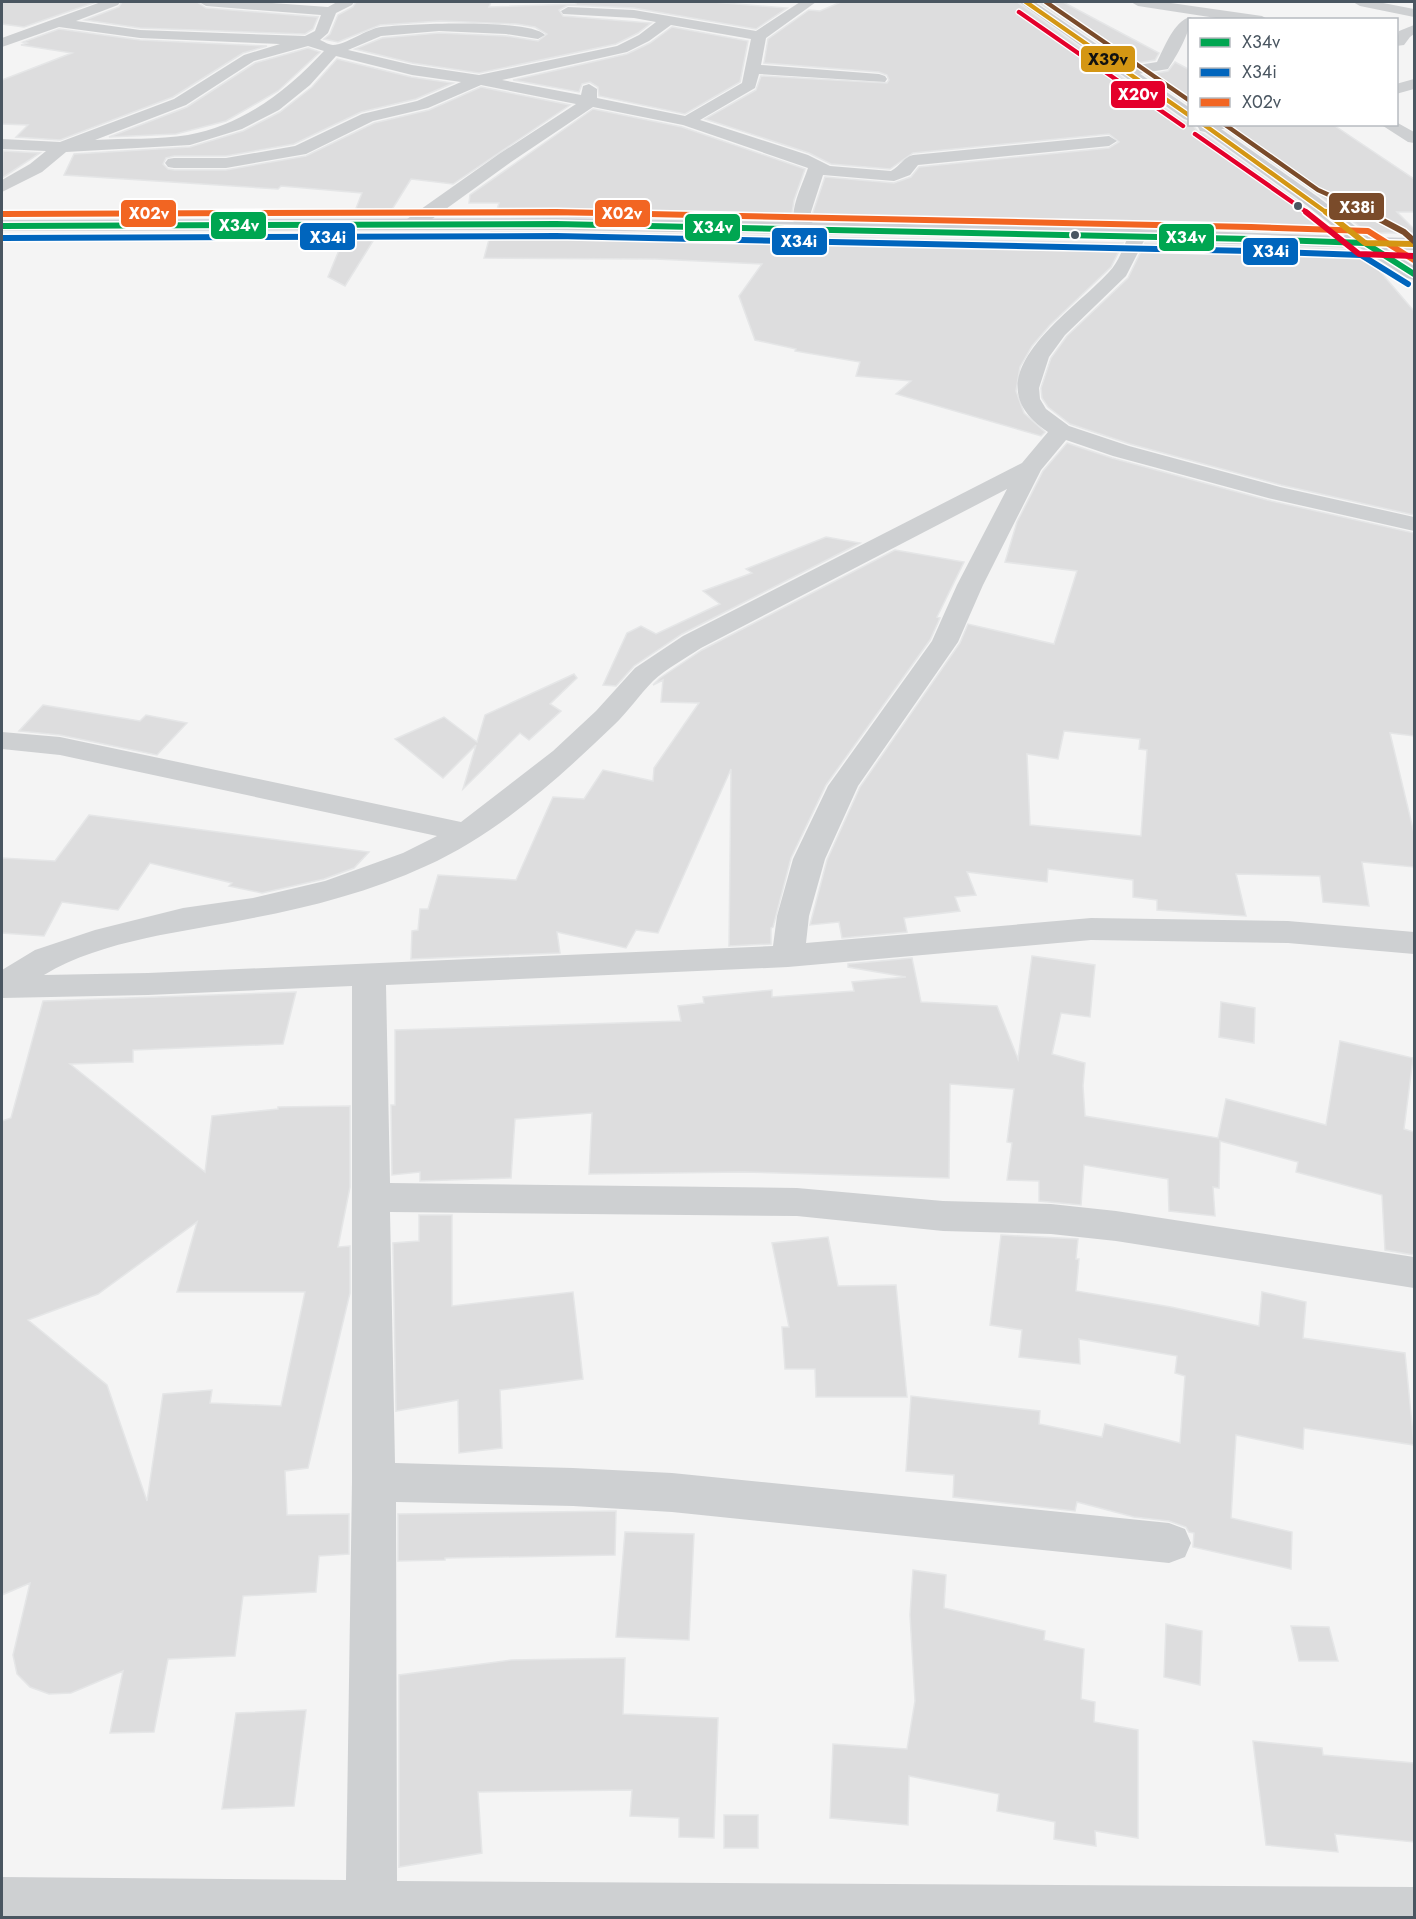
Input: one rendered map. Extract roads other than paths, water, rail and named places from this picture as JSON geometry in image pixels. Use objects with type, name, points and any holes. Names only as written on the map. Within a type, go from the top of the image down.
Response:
[{"type":"main road","points":[[1026,2],[1188,115]]},
{"type":"main road","points":[[1213,128],[1365,243],[1411,266]]},
{"type":"main road","points":[[1312,201],[1409,241]]},
{"type":"main road","points":[[2,226],[414,224],[804,228],[1076,233],[1365,243],[1409,241]]},
{"type":"main road","points":[[1251,239],[1334,249],[1411,266]]},
{"type":"main road","points":[[1409,241],[1411,266]]},
{"type":"street","points":[[2,43],[112,2]]},
{"type":"street","points":[[206,2],[330,11],[347,2]]},
{"type":"street","points":[[568,10],[634,14],[759,36],[809,2]]},
{"type":"street","points":[[1138,2],[1245,18]]},
{"type":"street","points":[[1360,2],[1414,13]]},
{"type":"street","points":[[2,187],[36,168],[62,147],[180,102],[249,58],[308,41],[321,33],[330,11]]},
{"type":"street","points":[[174,163],[226,163],[300,150],[368,117],[422,105],[480,80],[622,49],[644,38],[667,21]]},
{"type":"street","points":[[57,22],[140,34],[308,41],[333,50],[420,72],[480,80],[687,121],[836,172],[886,177],[900,174],[913,160],[1109,141]]},
{"type":"street","points":[[2,144],[62,147],[184,141],[236,125],[283,100],[304,82],[333,50],[379,32],[434,27],[506,30],[538,35]]},
{"type":"street","points":[[1125,70],[1163,66],[1175,40],[1188,27]]},
{"type":"street","points":[[1414,28],[1404,34],[1398,44],[1414,46]]},
{"type":"street","points":[[687,121],[749,85],[759,36]]},
{"type":"street","points":[[580,59],[590,92],[589,103]]},
{"type":"street","points":[[752,69],[879,80]]},
{"type":"street","points":[[1398,88],[1414,84]]},
{"type":"street","points":[[414,224],[505,158],[589,103]]},
{"type":"street","points":[[1392,126],[1414,138]]},
{"type":"street","points":[[804,228],[802,212],[817,167]]},
{"type":"street","points":[[1138,235],[1118,274],[1069,316],[1052,334],[1037,358],[1027,384],[1029,400],[1040,417],[1061,431],[1121,451],[1254,487],[1414,524]]},
{"type":"street","points":[[788,956],[794,916],[809,859],[843,786],[945,642],[970,585],[1030,468],[1061,431]]},
{"type":"street","points":[[2,986],[47,958],[107,938],[183,919],[253,908],[333,889],[414,860],[467,833],[562,757],[606,717],[645,674],[692,642],[1030,468]]},
{"type":"street","points":[[2,740],[60,746],[467,833]]},
{"type":"street","points":[[2,986],[369,974],[788,956],[1091,929],[1288,932],[1414,943]]},
{"type":"street","points":[[2,956],[47,958]]},
{"type":"street","points":[[369,974],[374,1482],[371,1906]]},
{"type":"street","points":[[372,1197],[797,1202],[944,1216],[1051,1219],[1116,1226],[1414,1273]]},
{"type":"street","points":[[374,1482],[602,1488],[848,1509],[1169,1543]]},
{"type":"street","points":[[2,1903],[371,1906],[508,1912],[1111,1915],[1414,1912]]}]
